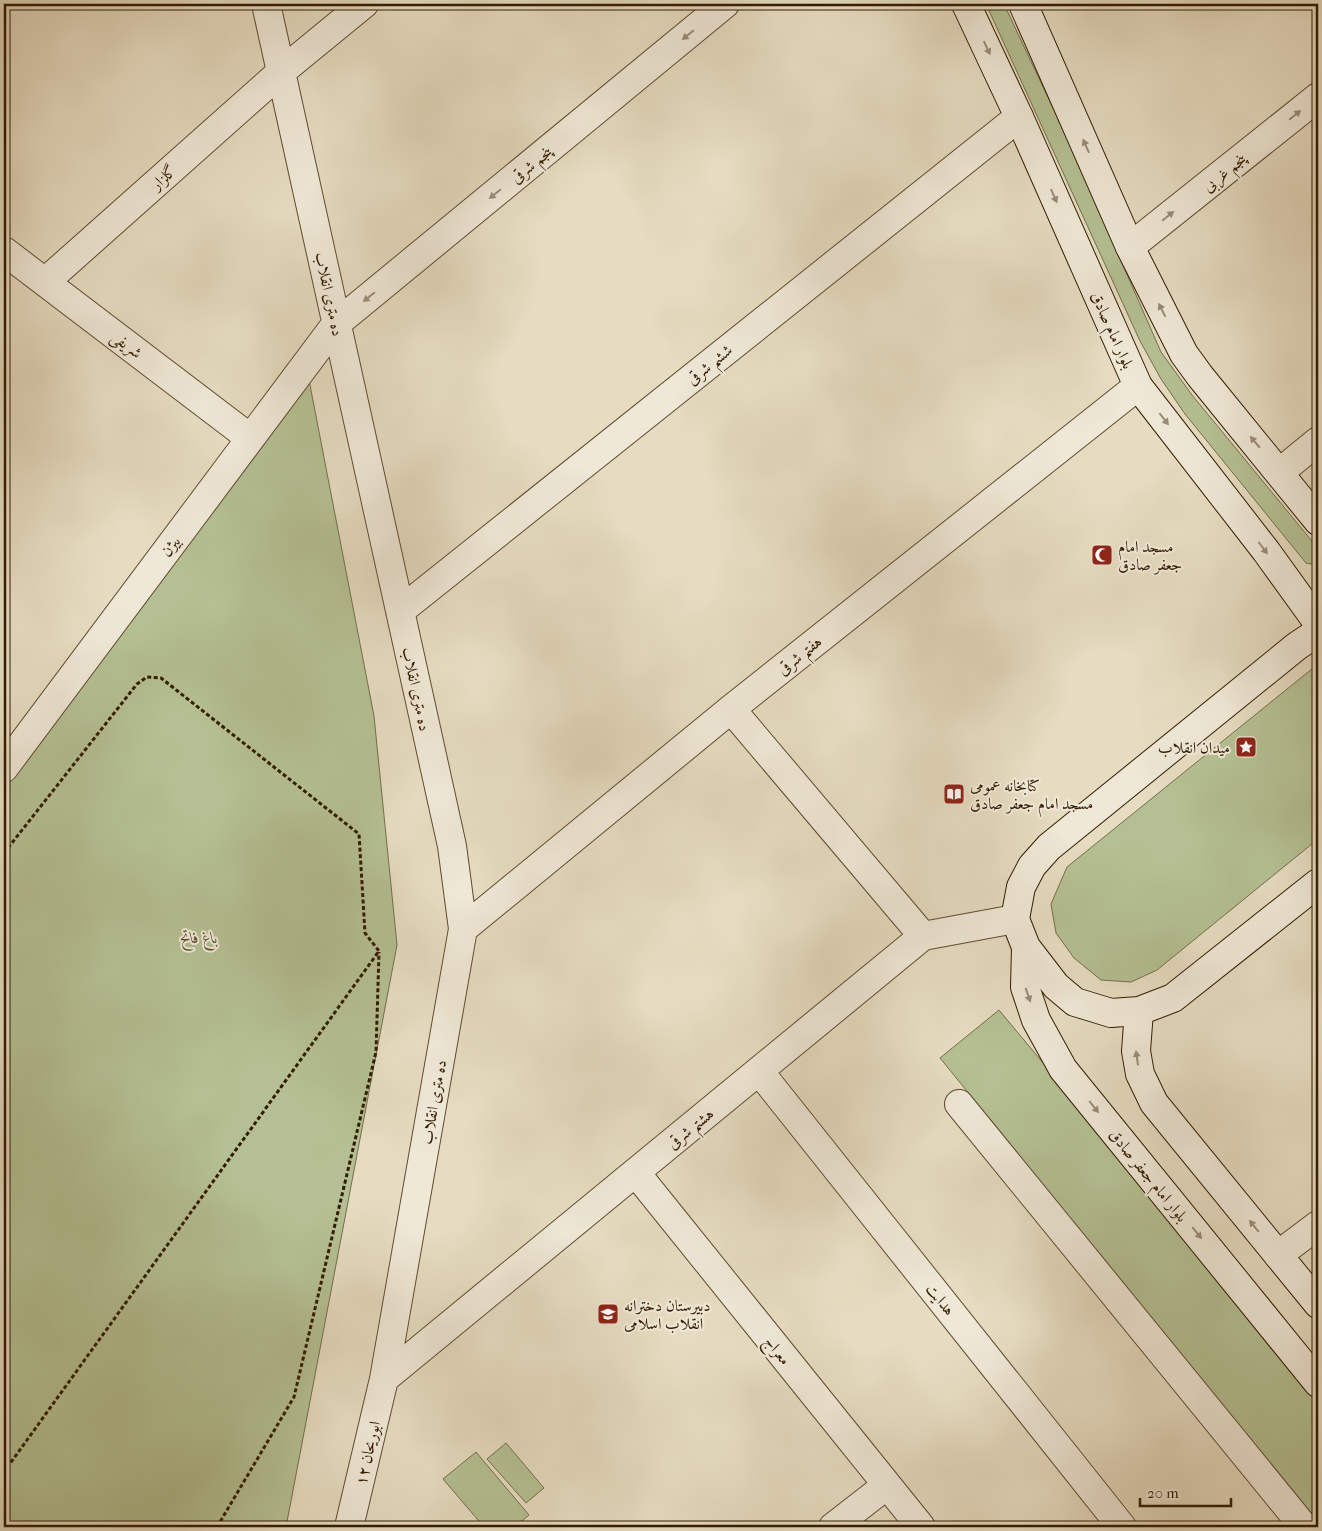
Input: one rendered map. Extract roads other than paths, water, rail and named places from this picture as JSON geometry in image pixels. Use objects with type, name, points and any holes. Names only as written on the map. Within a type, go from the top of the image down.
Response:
[{"type":"street","name":"ده متری انقلاب","points":[[266,4],[452,846],[463,929],[384,1379]]},
{"type":"street","name":"گلزار","points":[[45,282],[281,72],[364,4]]},
{"type":"street","name":"پنجم شرقی","points":[[336,324],[725,4]]},
{"type":"street","name":"بلوار امام صادق","points":[[966,4],[1138,386],[1266,551],[1318,623]]},
{"type":"street","points":[[1024,4],[1130,247],[1184,354],[1318,521]]},
{"type":"street","name":"پنجم غربی","points":[[1130,247],[1318,96]]},
{"type":"street","name":"ششم شرقی","points":[[400,611],[1018,116]]},
{"type":"street","name":"شریفی","points":[[4,251],[250,438]]},
{"type":"street","name":"بیژن","points":[[4,768],[336,324]]},
{"type":"street","name":"هفتم شرقی","points":[[463,929],[731,709],[1138,386]]},
{"type":"street","points":[[1280,472],[1318,441]]},
{"type":"street","points":[[1318,632],[1297,646],[1049,847],[1032,866],[1022,887],[1015,919],[1026,947],[1056,986],[1075,1002],[1111,1013],[1139,1011],[1173,998],[1318,883]]},
{"type":"street","points":[[731,709],[923,936]]},
{"type":"street","name":"هشتم شرقی","points":[[384,1379],[923,936],[1015,919]]},
{"type":"street","name":"بلوار امام جعفر صادق","points":[[1026,947],[1025,987],[1036,1020],[1063,1070],[1318,1382]]},
{"type":"street","points":[[1139,1011],[1136,1051],[1140,1074],[1154,1103],[1318,1304]]},
{"type":"street","name":"هدایت","points":[[759,1071],[1122,1527]]},
{"type":"street","points":[[959,1104],[1304,1527]]},
{"type":"street","name":"معراج","points":[[636,1173],[921,1527]]},
{"type":"street","points":[[1278,1255],[1318,1225]]},
{"type":"street","name":"ابوریحان ۱۲","points":[[350,1527],[384,1379]]},
{"type":"street","points":[[833,1527],[887,1485]]},
{"type":"place","name":"مسجد امام جعفر صادق","points":[[1102,555]]},
{"type":"place","name":"میدان انقلاب","points":[[1246,747]]},
{"type":"place","name":"کتابخانه عمومی مسجد امام جعفر صادق","points":[[954,794]]},
{"type":"place","name":"دبیرستان دخترانه انقلاب اسلامی","points":[[608,1314]]},
{"type":"park label","name":"باغ فاتح","points":[[199,937]]}]
